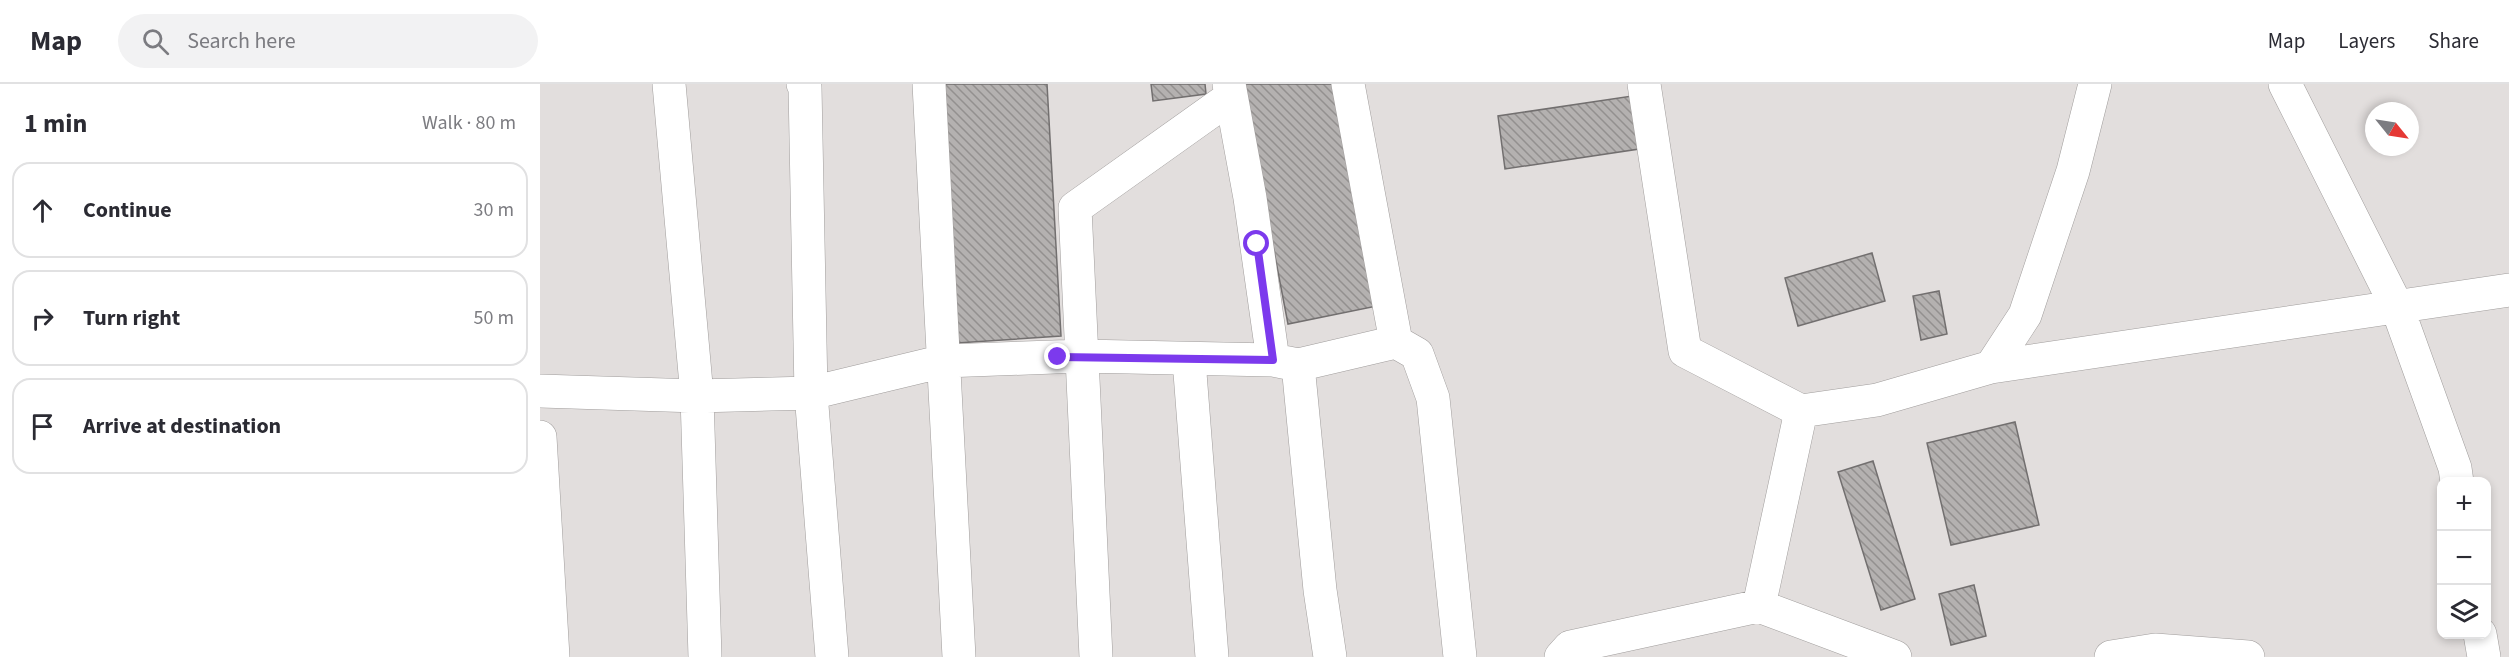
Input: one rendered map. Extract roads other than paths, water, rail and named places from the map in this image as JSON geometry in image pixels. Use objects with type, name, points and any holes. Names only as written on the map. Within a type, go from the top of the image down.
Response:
[{"type":"street","points":[[669,84],[697,396],[705,657]]},
{"type":"street","points":[[803,84],[806,87],[811,393],[832,657]]},
{"type":"street","points":[[929,84],[959,657]]},
{"type":"street","points":[[1348,84],[1396,342]]},
{"type":"street","points":[[1644,84],[1685,351],[1802,411],[1877,400],[1991,367],[2509,290]]},
{"type":"street","points":[[1991,367],[2025,315],[2073,171],[2095,84]]},
{"type":"street","points":[[2285,84],[2397,307],[2456,477]]},
{"type":"street","points":[[1096,657],[1075,208],[1230,90],[1250,198],[1286,362],[1330,657]]},
{"type":"street","points":[[540,391],[697,396],[811,393],[944,361],[1081,356],[1286,362],[1396,342],[1417,354],[1433,398],[1460,657]]},
{"type":"street","points":[[1189,360],[1212,657]]},
{"type":"street","points":[[1759,606],[1802,411]]},
{"type":"street","points":[[540,437],[553,657]]},
{"type":"street","points":[[1561,657],[1570,647],[1759,606],[1895,657]]},
{"type":"street","points":[[2481,639],[2484,657]]},
{"type":"street","points":[[2111,657],[2155,650],[2248,657]]}]
